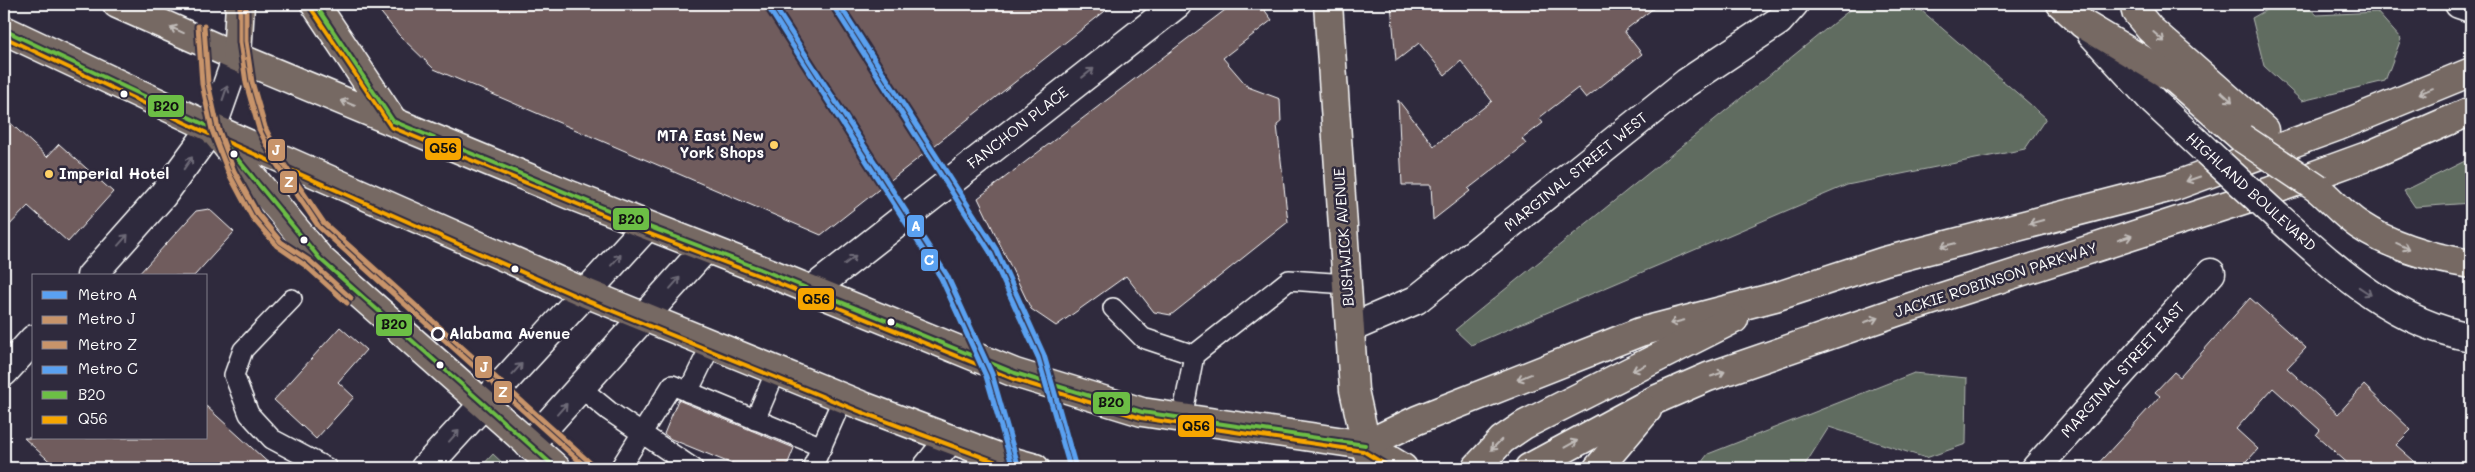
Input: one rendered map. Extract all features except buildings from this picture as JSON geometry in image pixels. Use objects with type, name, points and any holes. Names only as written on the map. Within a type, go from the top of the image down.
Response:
[{"type":"main road","points":[[117,4],[237,57],[393,122],[1015,373],[1142,412],[1182,418],[1368,457],[1404,468]]},
{"type":"main road","points":[[237,57],[240,4]]},
{"type":"main road","points":[[314,4],[393,122]]},
{"type":"main road","name":"BUSHWICK AVENUE","points":[[1328,4],[1354,390],[1368,457]]},
{"type":"main road","name":"HIGHLAND BOULEVARD","points":[[2061,4],[2084,24]]},
{"type":"main road","points":[[2135,4],[2136,12],[2183,73],[2242,138],[2318,189],[2359,224],[2413,250],[2444,260],[2471,264]]},
{"type":"main road","points":[[2084,24],[2183,73]]},
{"type":"main road","points":[[4,30],[212,128],[586,293],[843,398],[950,439],[1035,468]]},
{"type":"main road","points":[[1368,457],[1417,420],[1640,332],[1775,297],[1885,261],[2172,186],[2339,126],[2471,72]]},
{"type":"main road","name":"JACKIE ROBINSON PARKWAY","points":[[1529,468],[1655,400],[1708,377],[1905,308],[2271,191],[2370,155],[2471,111]]},
{"type":"main road","points":[[212,128],[320,259],[556,468]]},
{"type":"main road","points":[[1476,468],[1502,440],[1524,425],[1586,392],[1653,361],[1775,297]]},
{"type":"main road","points":[[1598,468],[1655,400]]},
{"type":"street","name":"FANCHON PLACE","points":[[812,290],[1177,4]]},
{"type":"street","name":"MARGINAL STREET WEST","points":[[1351,328],[1416,300],[1686,83],[1779,20],[1794,4]]},
{"type":"street","points":[[2459,4],[2471,8]]},
{"type":"street","name":"HIGHLAND BOULEVARD","points":[[2084,24],[2154,102],[2327,261],[2364,290],[2409,317],[2437,328],[2471,337]]},
{"type":"street","points":[[93,274],[162,196],[212,128],[237,57]]},
{"type":"street","points":[[425,468],[647,226]]},
{"type":"street","points":[[529,445],[645,318],[704,249]]},
{"type":"street","name":"MARGINAL STREET EAST","points":[[2036,468],[2211,273]]},
{"type":"street","points":[[4,372],[32,341]]},
{"type":"street","points":[[927,468],[950,439]]},
{"type":"lane","points":[[1182,418],[1194,354],[1289,280],[1347,284]]},
{"type":"lane","points":[[292,299],[243,350],[234,374],[249,414],[272,439],[327,468]]},
{"type":"lane","points":[[1113,308],[1143,338],[1194,354]]},
{"type":"lane","points":[[688,392],[711,345]]},
{"type":"lane","points":[[760,425],[776,371]]},
{"type":"lane","points":[[620,468],[672,386],[688,392],[711,406],[822,447]]},
{"type":"lane","points":[[581,388],[641,434],[692,461]]},
{"type":"lane","points":[[812,468],[843,398]]},
{"type":"green space","points":[[1857,4],[1914,4],[2046,118],[2025,149],[1847,185],[1471,345],[1455,330]]},
{"type":"green space","points":[[2277,4],[2305,4],[2317,15],[2377,12],[2401,39],[2385,81],[2302,101],[2264,66],[2252,18]]},
{"type":"green space","points":[[2471,158],[2471,203],[2415,207],[2404,191]]},
{"type":"green space","points":[[1914,373],[1967,378],[1966,444],[1926,458],[1829,427],[1803,468],[1697,468],[1708,454]]},
{"type":"green space","points":[[493,454],[508,468],[480,468]]},
{"type":"metro line","name":"Z","points":[[240,4],[240,42],[246,83],[259,129],[276,163],[319,227],[587,468]]},
{"type":"metro line","name":"J","points":[[246,4],[246,41],[252,82],[265,127],[281,160],[324,223],[596,468]]},
{"type":"metro line","name":"A","points":[[773,4],[947,275],[992,374],[1019,468]]},
{"type":"metro line","name":"A","points":[[839,4],[996,249],[1044,355],[1076,468]]},
{"type":"metro line","name":"C","points":[[768,7],[941,278],[986,376],[1013,468]]},
{"type":"metro line","name":"C","points":[[834,7],[990,252],[1038,357],[1070,468]]},
{"type":"metro line","name":"Z","points":[[198,26],[202,84],[212,130],[229,174],[252,217],[277,246],[306,266],[347,303]]},
{"type":"metro line","name":"J","points":[[204,26],[208,83],[218,128],[234,171],[257,213],[281,242],[310,261],[351,298]]},
{"type":"transit line","name":"B20","points":[[315,4],[393,121]]},
{"type":"transit line","name":"Q56","points":[[310,7],[391,127],[645,232],[768,279],[1013,379],[1141,418],[1363,451],[1391,468]]},
{"type":"transit line","name":"B20","points":[[4,30],[212,128],[320,259],[556,468]]},
{"type":"transit line","name":"Q56","points":[[4,37],[209,134],[583,299],[861,412],[1012,468]]},
{"type":"transit line","name":"B20","points":[[393,121],[647,226],[770,273],[1015,373],[1142,412],[1365,445]]},
{"type":"place","name":"MTA East New York Shops","points":[[774,145]]},
{"type":"place","name":"Imperial Hotel","points":[[49,174]]},
{"type":"place","name":"Alabama Avenue","points":[[438,334]]}]
